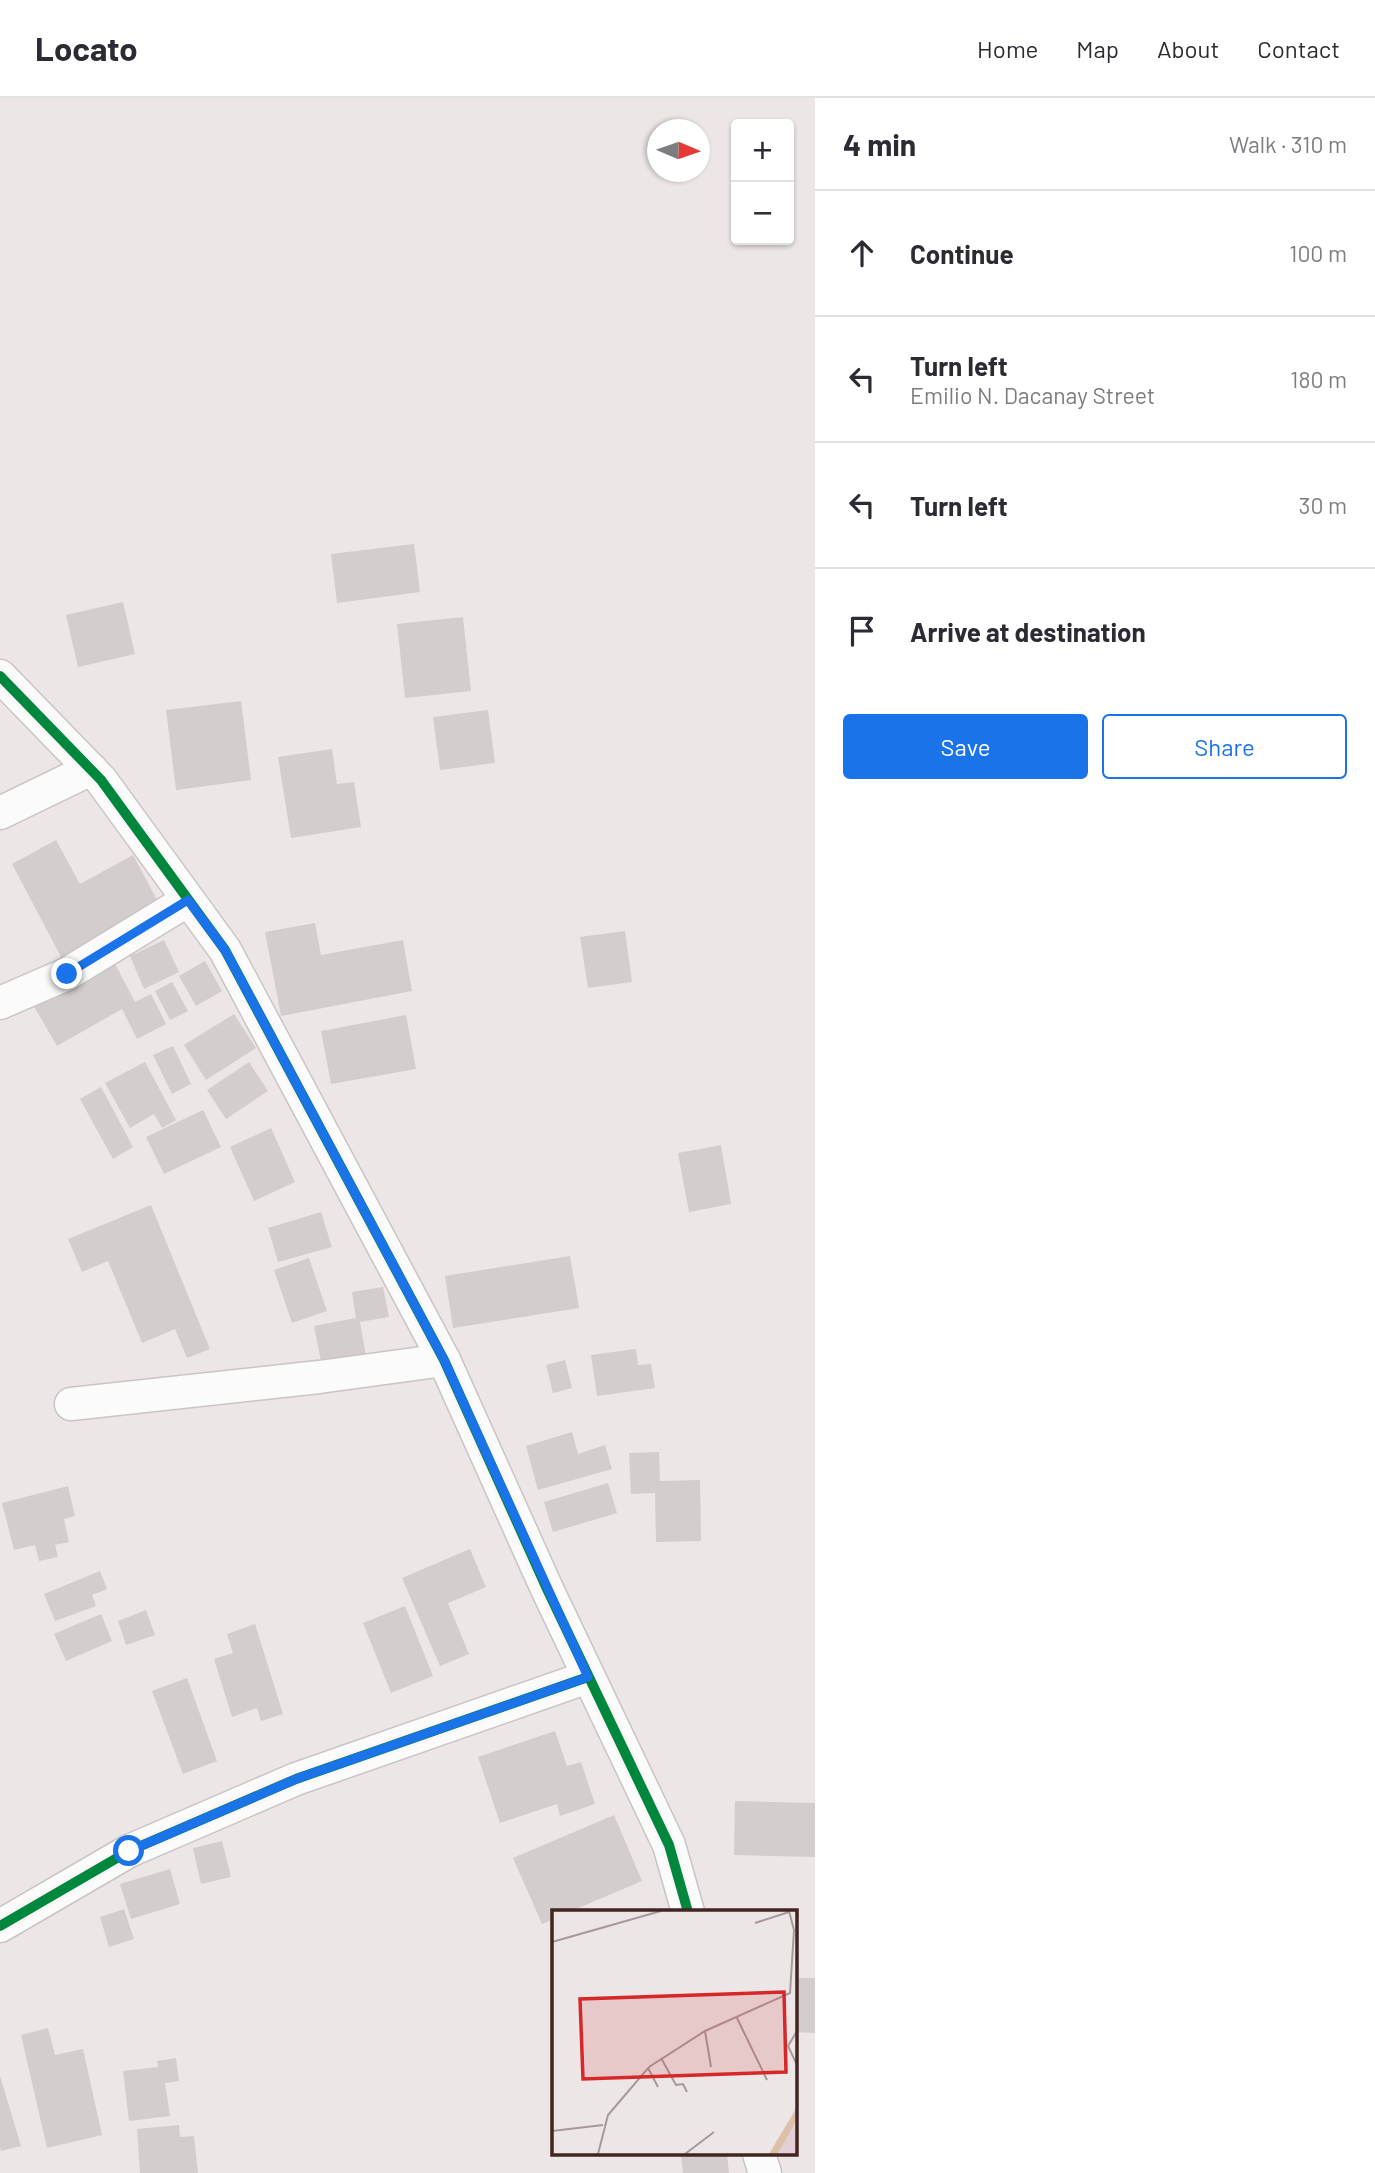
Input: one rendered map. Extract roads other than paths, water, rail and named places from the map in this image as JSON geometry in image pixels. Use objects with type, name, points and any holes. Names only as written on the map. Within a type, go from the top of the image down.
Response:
[{"type":"street","points":[[0,676],[102,780],[225,950],[444,1360],[588,1677],[669,1844],[687,1910]]},
{"type":"street","points":[[0,813],[91,769]]},
{"type":"street","points":[[0,1003],[67,974],[188,900]]},
{"type":"street","points":[[71,1404],[319,1377],[444,1360]]},
{"type":"street","points":[[0,1926],[129,1851],[284,1784],[588,1677]]},
{"type":"street","points":[[760,2156],[765,2173]]}]
